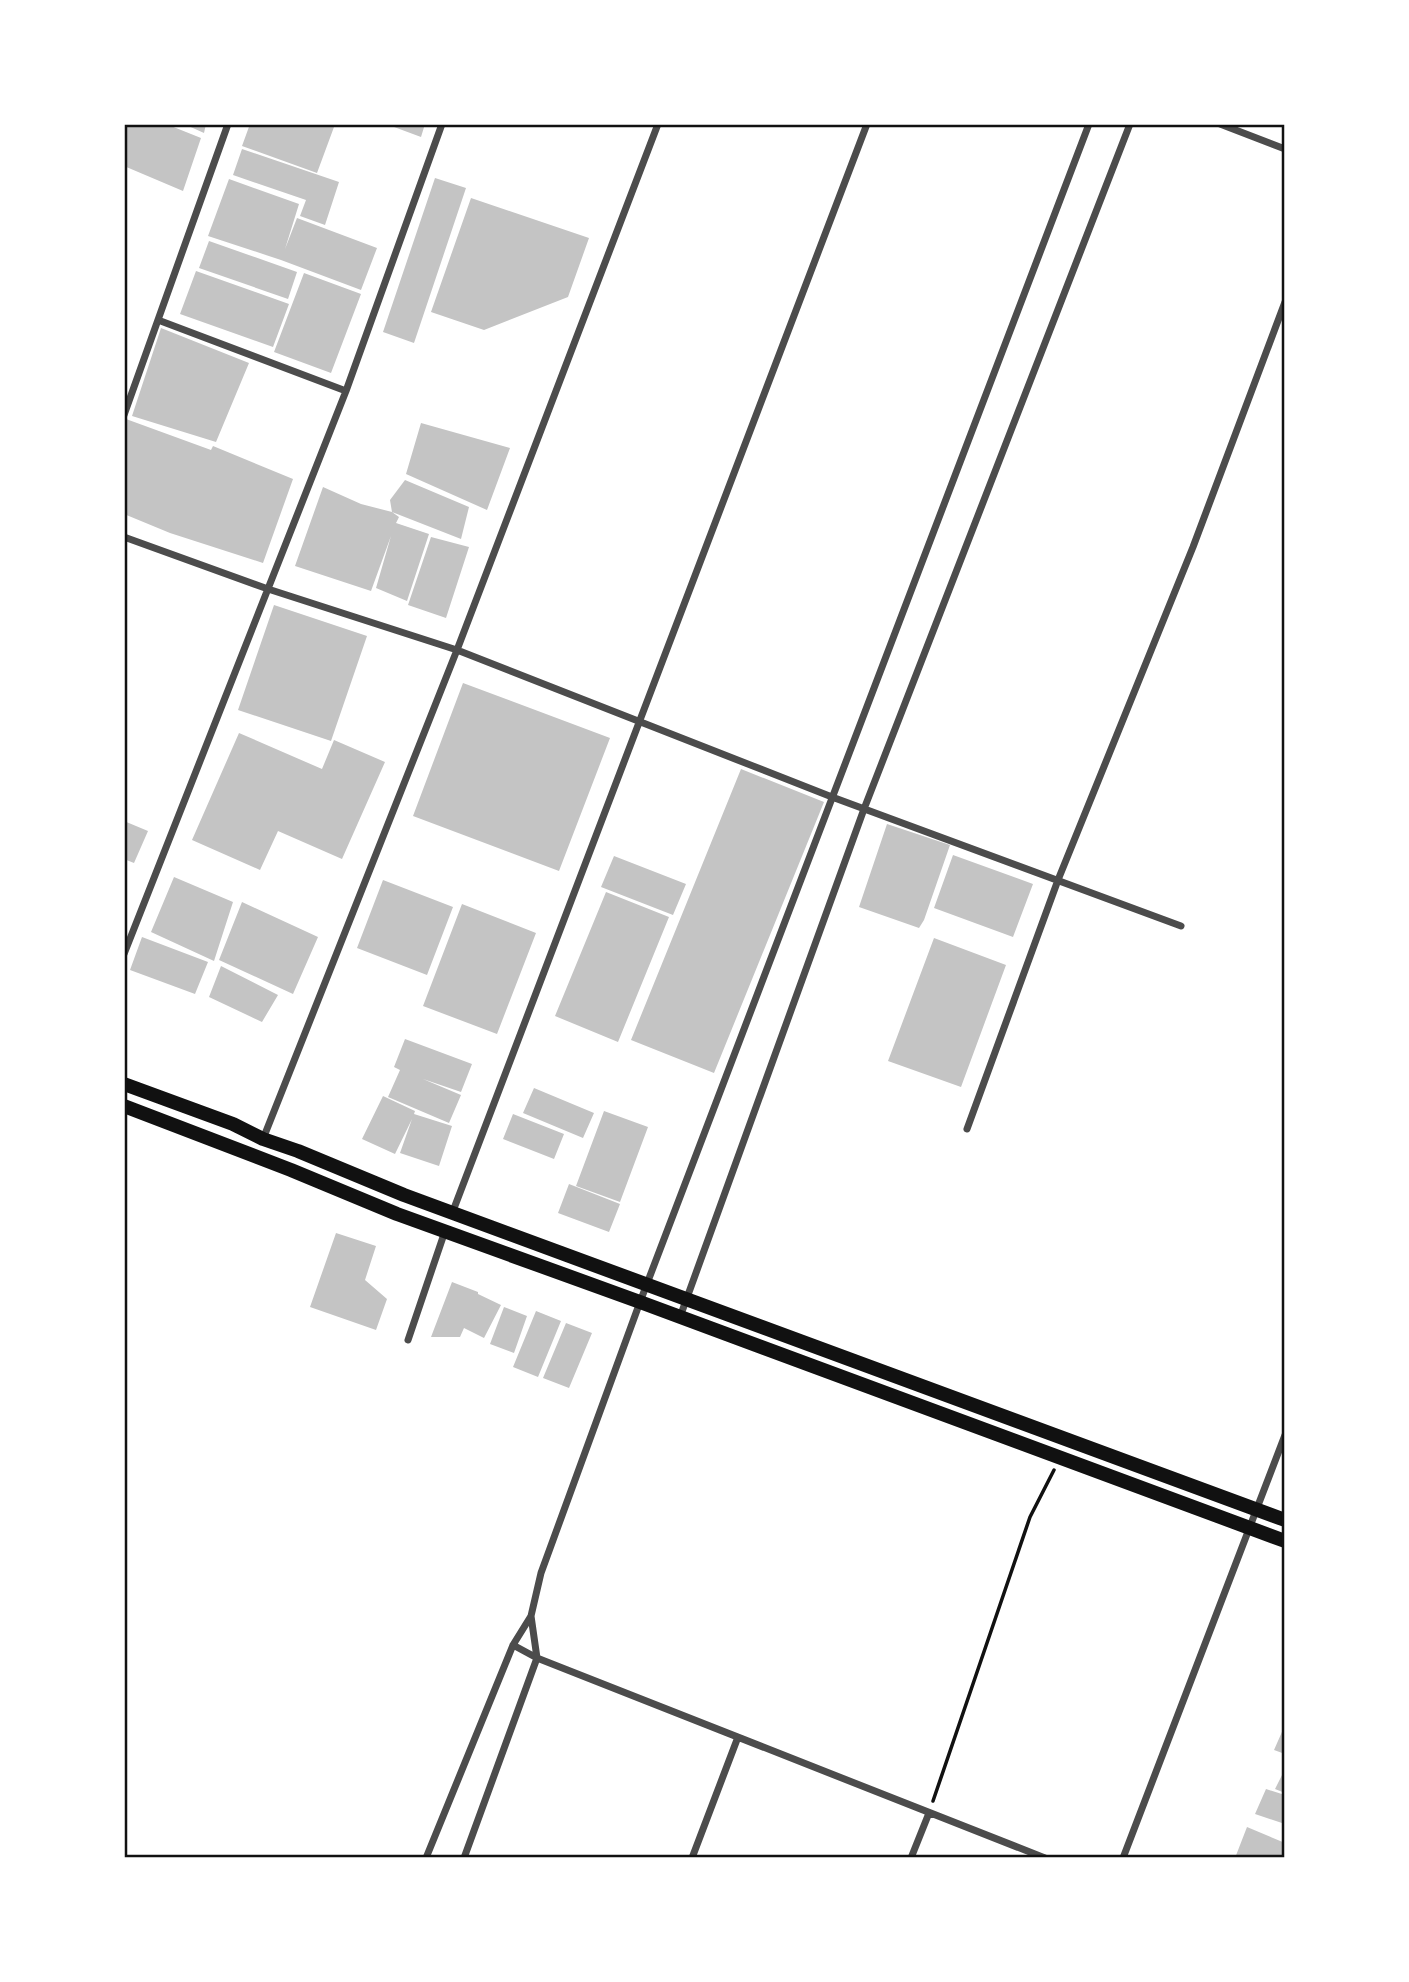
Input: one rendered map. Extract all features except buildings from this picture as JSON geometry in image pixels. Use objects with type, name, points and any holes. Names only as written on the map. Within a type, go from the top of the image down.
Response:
[{"type":"main road","points":[[124,1084],[233,1124],[262,1139],[404,1195],[1285,1520]]},
{"type":"main road","points":[[124,1106],[397,1214],[1285,1541]]},
{"type":"street","points":[[124,415],[228,124]]},
{"type":"street","points":[[124,954],[346,391],[442,124]]},
{"type":"street","points":[[262,1139],[457,650],[658,124]]},
{"type":"street","points":[[453,1211],[867,124]]},
{"type":"street","points":[[426,1858],[513,1645],[531,1616],[541,1573],[647,1283],[1089,124]]},
{"type":"street","points":[[680,1317],[864,809],[1130,124]]},
{"type":"street","points":[[1220,124],[1285,149]]},
{"type":"street","points":[[967,1129],[1058,880],[1193,547],[1285,302]]},
{"type":"street","points":[[158,320],[346,391]]},
{"type":"street","points":[[124,537],[268,589],[457,650],[832,797],[1181,926]]},
{"type":"street","points":[[408,1340],[445,1230]]},
{"type":"street","points":[[1123,1858],[1285,1435]]},
{"type":"street","points":[[464,1858],[537,1658],[531,1616]]},
{"type":"street","points":[[513,1645],[537,1658],[1045,1858]]},
{"type":"street","points":[[692,1858],[737,1737]]},
{"type":"street","points":[[911,1858],[929,1813]]},
{"type":"path","points":[[929,1813],[1030,1517],[1060,1458]]}]
